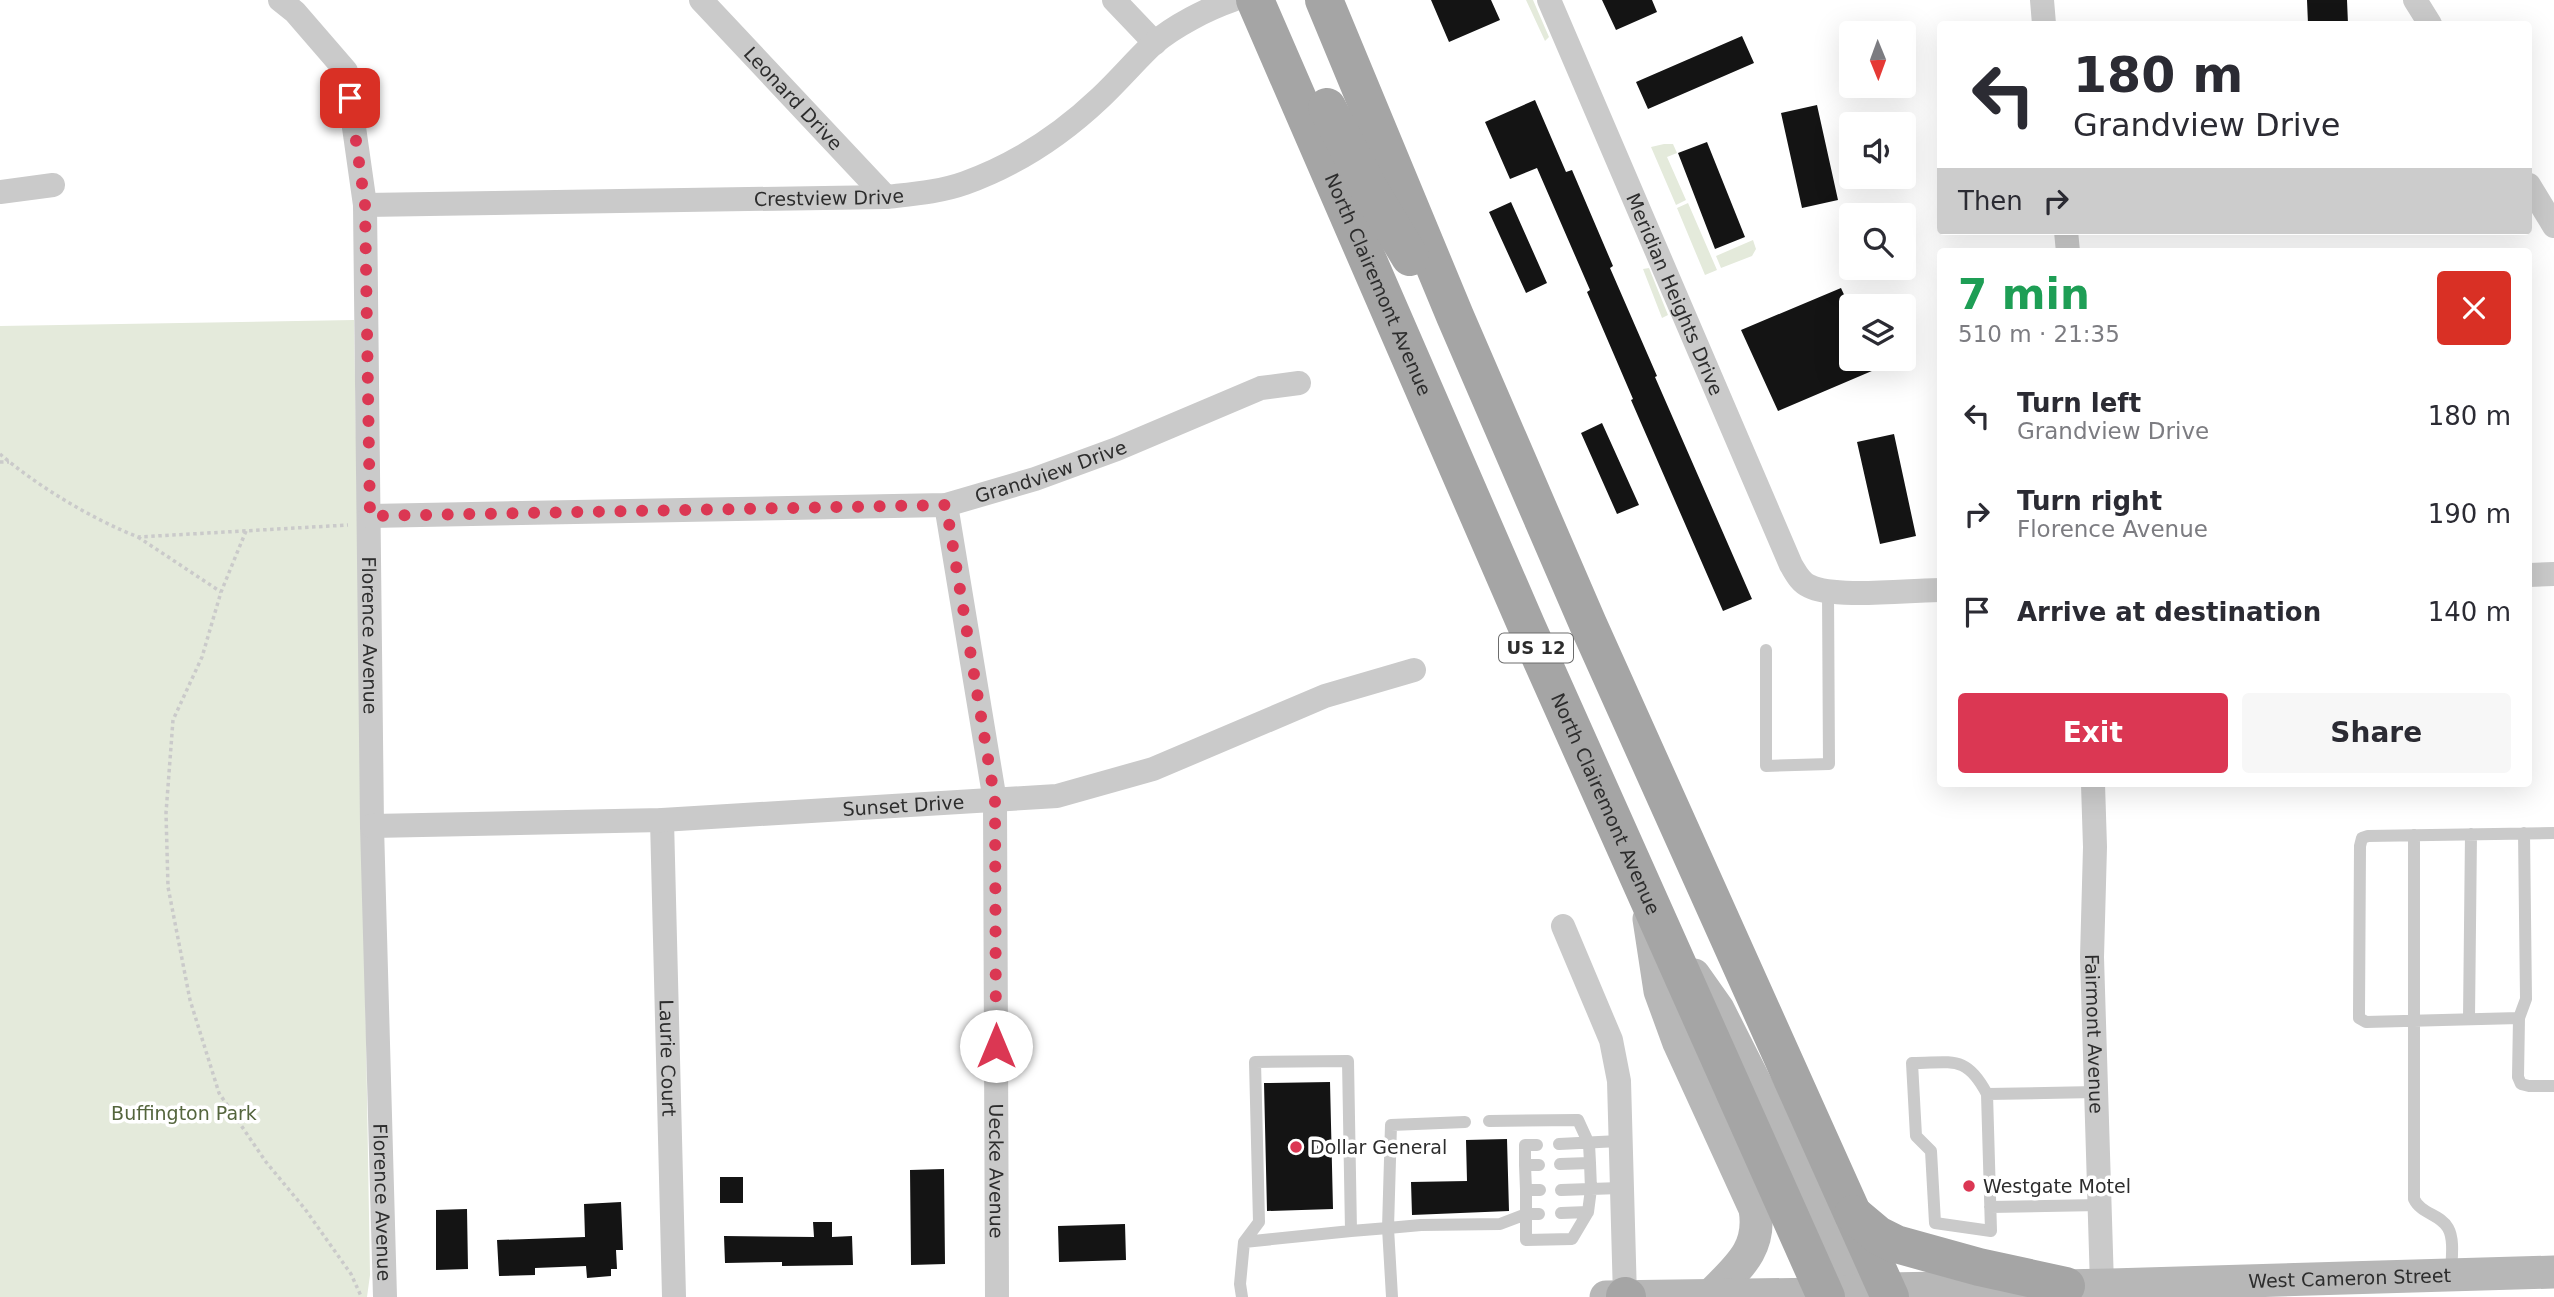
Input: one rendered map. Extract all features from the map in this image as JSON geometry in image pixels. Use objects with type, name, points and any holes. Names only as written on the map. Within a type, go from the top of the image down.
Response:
[{"type":"main road","name":"North Clairemont Avenue","points":[[1255,0],[1516,602],[1827,1296]]},
{"type":"main road","points":[[1268,0],[1285,18],[1327,107],[1382,210],[1468,346]]},
{"type":"main road","name":"US 12","points":[[1324,0],[1468,346],[1588,624],[1888,1293]]},
{"type":"main road","points":[[1645,892],[1660,991],[1679,1043],[1755,1209],[1758,1226],[1754,1242],[1743,1262],[1711,1295]]},
{"type":"main road","points":[[1661,927],[1718,1009],[1781,1135],[1837,1262],[1863,1282],[1888,1293]]},
{"type":"main road","points":[[1853,1214],[1878,1235],[1896,1244],[1979,1267],[2098,1288]]},
{"type":"main road","name":"West Cameron Street","points":[[1606,1297],[2020,1293],[2098,1288],[2230,1289],[2451,1275],[2554,1272]]},
{"type":"street","name":"Florence Avenue","points":[[280,0],[295,12],[346,71],[365,205],[372,826],[385,1297]]},
{"type":"street","name":"Leonard Drive","points":[[701,0],[886,197]]},
{"type":"street","points":[[1114,0],[1155,43]]},
{"type":"street","name":"Crestview Drive","points":[[365,205],[886,197],[928,193],[964,184],[1022,157],[1099,100],[1155,43],[1211,8],[1233,0]]},
{"type":"street","name":"Meridian Heights Drive","points":[[1549,0],[1791,565],[1817,589]]},
{"type":"street","points":[[2042,0],[2045,21]]},
{"type":"street","points":[[2415,0],[2428,21]]},
{"type":"street","points":[[0,192],[53,185]]},
{"type":"street","points":[[2532,190],[2554,226]]},
{"type":"street","name":"Grandview Drive","points":[[370,520],[946,505],[1058,471],[1117,449],[1261,387],[1299,383]]},
{"type":"street","name":"Uecke Avenue","points":[[946,505],[995,801],[997,1297]]},
{"type":"street","points":[[2532,575],[2554,574]]},
{"type":"street","points":[[1817,589],[1937,590]]},
{"type":"street","name":"Sunset Drive","points":[[372,826],[662,820],[1057,796],[1153,769],[1325,696],[1414,670]]},
{"type":"street","name":"Fairmont Avenue","points":[[2093,787],[2095,847],[2092,957],[2100,1205],[2098,1288]]},
{"type":"street","name":"Laurie Court","points":[[662,820],[674,1297]]},
{"type":"street","points":[[1563,926],[1611,1040],[1619,1081],[1625,1297]]},
{"type":"lane","points":[[1766,650],[1766,766],[1829,764],[1817,589]]},
{"type":"lane","points":[[2525,833],[2526,999],[2519,1018],[2518,1077],[2521,1083],[2529,1086],[2554,1086]]},
{"type":"lane","points":[[2519,1018],[2366,1022],[2360,1018],[2360,845],[2362,838],[2368,836],[2554,833]]},
{"type":"lane","points":[[2469,1019],[2471,834]]},
{"type":"lane","points":[[2414,835],[2414,1199],[2418,1208],[2443,1222],[2448,1228],[2451,1235],[2451,1275]]},
{"type":"lane","points":[[1242,1297],[1240,1284],[1244,1242],[1259,1222],[1255,1062],[1348,1061],[1351,1231]]},
{"type":"lane","points":[[1958,1062],[1977,1074],[1987,1094],[1990,1207],[1991,1231],[1935,1223],[1931,1151],[1916,1136],[1912,1063],[1958,1062]]},
{"type":"lane","points":[[1987,1094],[2096,1092]]},
{"type":"lane","points":[[1489,1121],[1525,1120],[1578,1120],[1589,1144],[1591,1189],[1588,1212],[1572,1240],[1527,1240],[1532,1214],[1526,1190],[1525,1165],[1531,1145],[1525,1120]]},
{"type":"lane","points":[[1392,1297],[1388,1228],[1391,1125],[1465,1122]]},
{"type":"lane","points":[[1559,1144],[1619,1141]]},
{"type":"lane","points":[[1560,1164],[1590,1163]]},
{"type":"lane","points":[[1525,1165],[1539,1165]]},
{"type":"lane","points":[[1561,1190],[1620,1188]]},
{"type":"lane","points":[[1526,1190],[1540,1190]]},
{"type":"lane","points":[[1990,1207],[2100,1205]]},
{"type":"lane","points":[[1561,1213],[1588,1212]]},
{"type":"lane","points":[[1244,1242],[1421,1225],[1500,1224],[1532,1214]]},
{"type":"path","points":[[0,454],[101,520],[138,537],[221,592]]},
{"type":"path","points":[[0,462],[11,462]]},
{"type":"path","points":[[138,537],[370,520]]},
{"type":"path","points":[[246,531],[221,592],[202,657],[173,720],[166,813],[168,887],[190,1000],[219,1093],[266,1162],[305,1209],[351,1274],[362,1297]]},
{"type":"green space","points":[[1526,0],[1533,0],[1549,37],[1545,41]]},
{"type":"green space","points":[[1673,144],[1677,153],[1667,157],[1686,200],[1676,205],[1651,147]]},
{"type":"green space","points":[[1688,203],[1717,270],[1705,275],[1677,208]]},
{"type":"green space","points":[[1753,240],[1756,249],[1752,256],[1721,268],[1716,256]]},
{"type":"green space","points":[[1649,268],[1668,315],[1662,318],[1643,269]]},
{"type":"green space","name":"Buffington Park","points":[[354,320],[370,1275],[367,1297],[0,1297],[0,326]]},
{"type":"building","points":[[1431,0],[1491,0],[1500,20],[1449,42]]},
{"type":"building","points":[[1602,0],[1652,0],[1657,12],[1616,30]]},
{"type":"building","points":[[2307,0],[2347,0],[2348,21],[2308,21]]},
{"type":"building","points":[[1742,36],[1754,63],[1648,109],[1636,82]]},
{"type":"building","points":[[1535,100],[1566,172],[1572,170],[1613,266],[1610,268],[1657,376],[1655,377],[1752,599],[1723,611],[1631,400],[1633,399],[1587,292],[1590,290],[1537,168],[1510,179],[1485,122]]},
{"type":"building","points":[[1817,105],[1838,200],[1802,208],[1781,113]]},
{"type":"building","points":[[1707,142],[1745,237],[1715,249],[1678,153]]},
{"type":"building","points":[[1511,202],[1547,283],[1526,293],[1489,212]]},
{"type":"building","points":[[1841,288],[1844,294],[1839,294],[1839,371],[1872,371],[1778,411],[1741,330]]},
{"type":"building","points":[[1602,423],[1639,505],[1617,514],[1581,433]]},
{"type":"building","points":[[1894,434],[1916,536],[1880,544],[1857,442]]},
{"type":"building","name":"Dollar General","points":[[1330,1082],[1333,1209],[1267,1211],[1264,1083]]},
{"type":"building","points":[[1507,1139],[1509,1211],[1412,1215],[1411,1182],[1467,1181],[1466,1140]]},
{"type":"building","points":[[944,1169],[945,1264],[911,1265],[910,1170]]},
{"type":"building","points":[[720,1177],[743,1177],[743,1203],[720,1203]]},
{"type":"building","points":[[621,1202],[623,1250],[616,1250],[617,1269],[611,1269],[611,1276],[587,1278],[586,1266],[535,1268],[535,1275],[499,1276],[497,1240],[585,1237],[584,1204]]},
{"type":"building","points":[[467,1209],[468,1269],[436,1270],[436,1210]]},
{"type":"building","points":[[813,1222],[832,1222],[832,1237],[852,1236],[853,1265],[782,1266],[782,1262],[725,1263],[724,1236],[814,1237]]},
{"type":"building","points":[[1125,1224],[1126,1260],[1059,1262],[1058,1226]]},
{"type":"place","name":"Dollar General","points":[[1296,1147]]},
{"type":"place","name":"Westgate Motel","points":[[1969,1186]]},
{"type":"route","points":[[350,98],[365,205],[370,516],[946,505],[995,801],[996,1046]]}]
